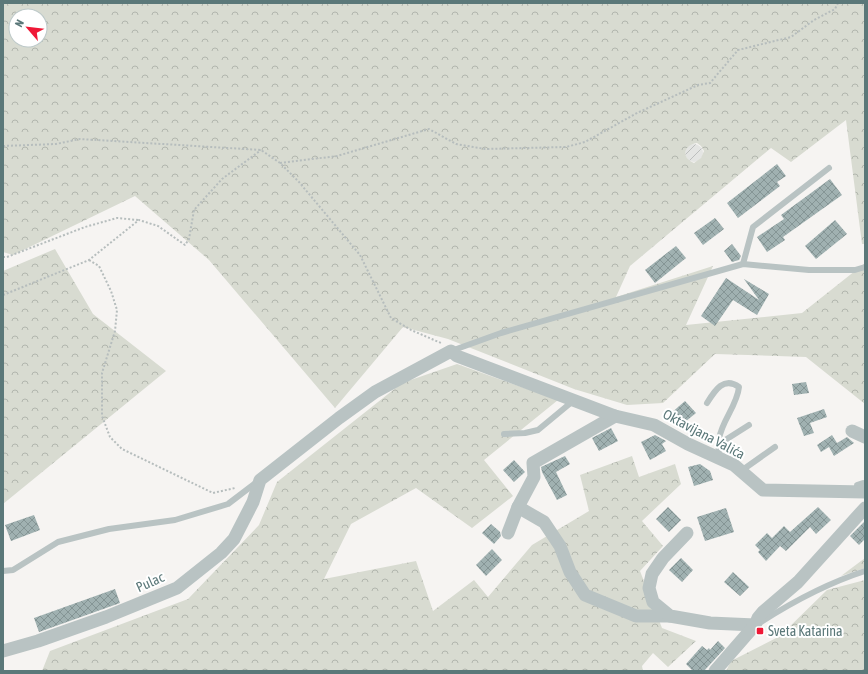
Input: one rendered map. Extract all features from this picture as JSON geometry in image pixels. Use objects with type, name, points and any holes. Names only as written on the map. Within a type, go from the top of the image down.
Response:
[{"type":"street","name":"Oktavijana Valića","points":[[451,352],[456,356],[615,416],[654,425],[688,444],[734,465],[764,490],[862,489]]},
{"type":"street","points":[[260,480],[338,418],[375,392],[451,352]]},
{"type":"street","points":[[508,533],[518,507],[534,477],[533,463],[615,416]]},
{"type":"street","points":[[852,431],[865,437]]},
{"type":"street","name":"Pulac","points":[[3,651],[38,641],[106,617],[149,600],[182,584],[221,554],[234,539],[253,502],[260,480]]},
{"type":"street","points":[[518,507],[544,522],[560,546],[570,572],[585,595],[636,616],[670,616],[710,623],[755,625]]},
{"type":"street","points":[[715,671],[755,625],[763,612],[798,582],[865,508]]},
{"type":"street","points":[[670,616],[653,602],[649,588],[652,574],[663,558],[687,533]]},
{"type":"lane","points":[[743,264],[753,227],[829,168]]},
{"type":"lane","points":[[451,352],[501,333],[743,264],[809,270],[855,270],[865,267]]},
{"type":"lane","points":[[707,403],[715,390],[724,383],[733,382],[739,387],[738,399],[724,426],[719,444],[719,458]]},
{"type":"lane","points":[[504,434],[538,430],[573,400]]},
{"type":"lane","points":[[719,444],[749,425]]},
{"type":"lane","points":[[741,471],[775,447]]},
{"type":"lane","points":[[3,571],[13,570],[58,542],[108,529],[175,520],[228,504],[260,480]]},
{"type":"lane","points":[[755,625],[786,606],[837,580],[865,571]]},
{"type":"path","points":[[280,163],[352,153],[429,129],[456,144],[485,149],[566,146],[585,142],[637,113],[698,85],[710,83],[738,50],[790,37],[814,20],[835,9],[838,3]]},
{"type":"path","points":[[3,146],[56,144],[80,139],[261,150],[280,163],[299,182],[360,255],[391,318],[411,330],[441,343],[451,352]]},
{"type":"path","points":[[3,257],[7,257],[85,227],[117,218],[139,220],[158,226],[185,245],[189,239],[194,210],[222,179],[261,150]]},
{"type":"path","points":[[3,295],[89,260],[139,220]]},
{"type":"path","points":[[89,260],[99,266],[111,291],[117,310],[116,330],[102,374],[102,416],[110,437],[122,449],[213,493],[242,486]]},
{"type":"shaded area","points":[[690,144],[698,144],[703,149],[701,160],[698,162],[690,162],[685,157],[685,149]]},
{"type":"green space","points":[[3,3],[865,3],[865,244],[862,244],[846,120],[791,162],[771,148],[630,266],[616,297],[713,266],[686,325],[802,313],[865,263],[865,404],[806,357],[715,354],[663,403],[627,405],[574,389],[448,339],[403,327],[335,408],[209,260],[135,196],[13,255],[3,252]],"holes":[[[697,143],[704,151],[701,158],[694,163],[690,161],[687,158],[685,152],[686,149],[692,144]]]},
{"type":"green space","points":[[55,249],[93,314],[166,371],[3,504],[3,271]]},
{"type":"green space","points":[[457,364],[558,400],[484,460],[513,496],[472,528],[416,488],[351,524],[324,579],[416,561],[433,611],[474,580],[488,597],[532,545],[589,511],[580,475],[632,456],[639,477],[675,464],[681,484],[642,521],[663,546],[640,571],[662,628],[696,641],[668,667],[653,653],[642,666],[643,671],[42,671],[50,651],[188,599],[259,525],[277,482],[402,383]]},
{"type":"green space","points":[[865,558],[865,568],[841,576]]},
{"type":"green space","points":[[865,580],[865,671],[726,671],[731,661],[780,636],[827,590]]},
{"type":"building","points":[[777,164],[786,176],[777,182],[780,186],[738,218],[727,203]]},
{"type":"building","points":[[830,179],[842,195],[783,237],[785,240],[767,252],[757,237],[784,219],[781,215]]},
{"type":"building","points":[[715,218],[724,229],[703,245],[694,233]]},
{"type":"building","points":[[835,220],[847,234],[816,259],[805,246]]},
{"type":"building","points":[[732,244],[741,256],[739,260],[732,262],[724,251]]},
{"type":"building","points":[[676,246],[686,258],[655,283],[645,270]]},
{"type":"building","points":[[726,278],[759,300],[744,279],[769,294],[757,315],[733,300],[715,326],[701,316]]},
{"type":"building","points":[[806,382],[809,393],[794,395],[792,384]]},
{"type":"building","points":[[685,401],[696,413],[680,426],[670,414]]},
{"type":"building","points":[[824,409],[827,417],[810,423],[814,433],[804,436],[797,418]]},
{"type":"building","points":[[611,428],[618,441],[599,451],[592,438]]},
{"type":"building","points":[[655,435],[666,441],[662,444],[666,451],[650,460],[641,442]]},
{"type":"building","points":[[832,435],[837,443],[847,437],[854,443],[834,456],[829,447],[821,452],[817,445]]},
{"type":"building","points":[[565,456],[570,464],[556,472],[567,495],[557,500],[542,472],[541,467]]},
{"type":"building","points":[[514,460],[525,472],[514,482],[503,470]]},
{"type":"building","points":[[700,464],[710,471],[713,480],[694,486],[688,467]]},
{"type":"building","points":[[668,507],[681,520],[669,532],[656,519]]},
{"type":"building","points":[[818,507],[831,520],[816,534],[810,527],[786,551],[780,546],[766,561],[758,552],[760,550],[755,545],[767,533],[772,538],[784,526],[790,532]]},
{"type":"building","points":[[726,508],[734,532],[705,541],[697,517]]},
{"type":"building","points":[[34,515],[40,530],[11,541],[5,525]]},
{"type":"building","points":[[865,521],[865,539],[859,545],[850,536]]},
{"type":"building","points":[[491,524],[500,532],[501,536],[494,544],[482,533]]},
{"type":"building","points":[[492,549],[502,560],[486,576],[476,565]]},
{"type":"building","points":[[681,558],[693,570],[682,582],[669,570]]},
{"type":"building","points":[[733,572],[749,587],[740,596],[724,582]]},
{"type":"building","points":[[115,589],[120,603],[39,632],[34,618]]},
{"type":"building","points":[[718,641],[725,648],[704,671],[693,671],[686,664],[702,646],[707,650],[709,648],[710,650]]},
{"type":"place","name":"Sveta Katarina","points":[[760,631]]}]
